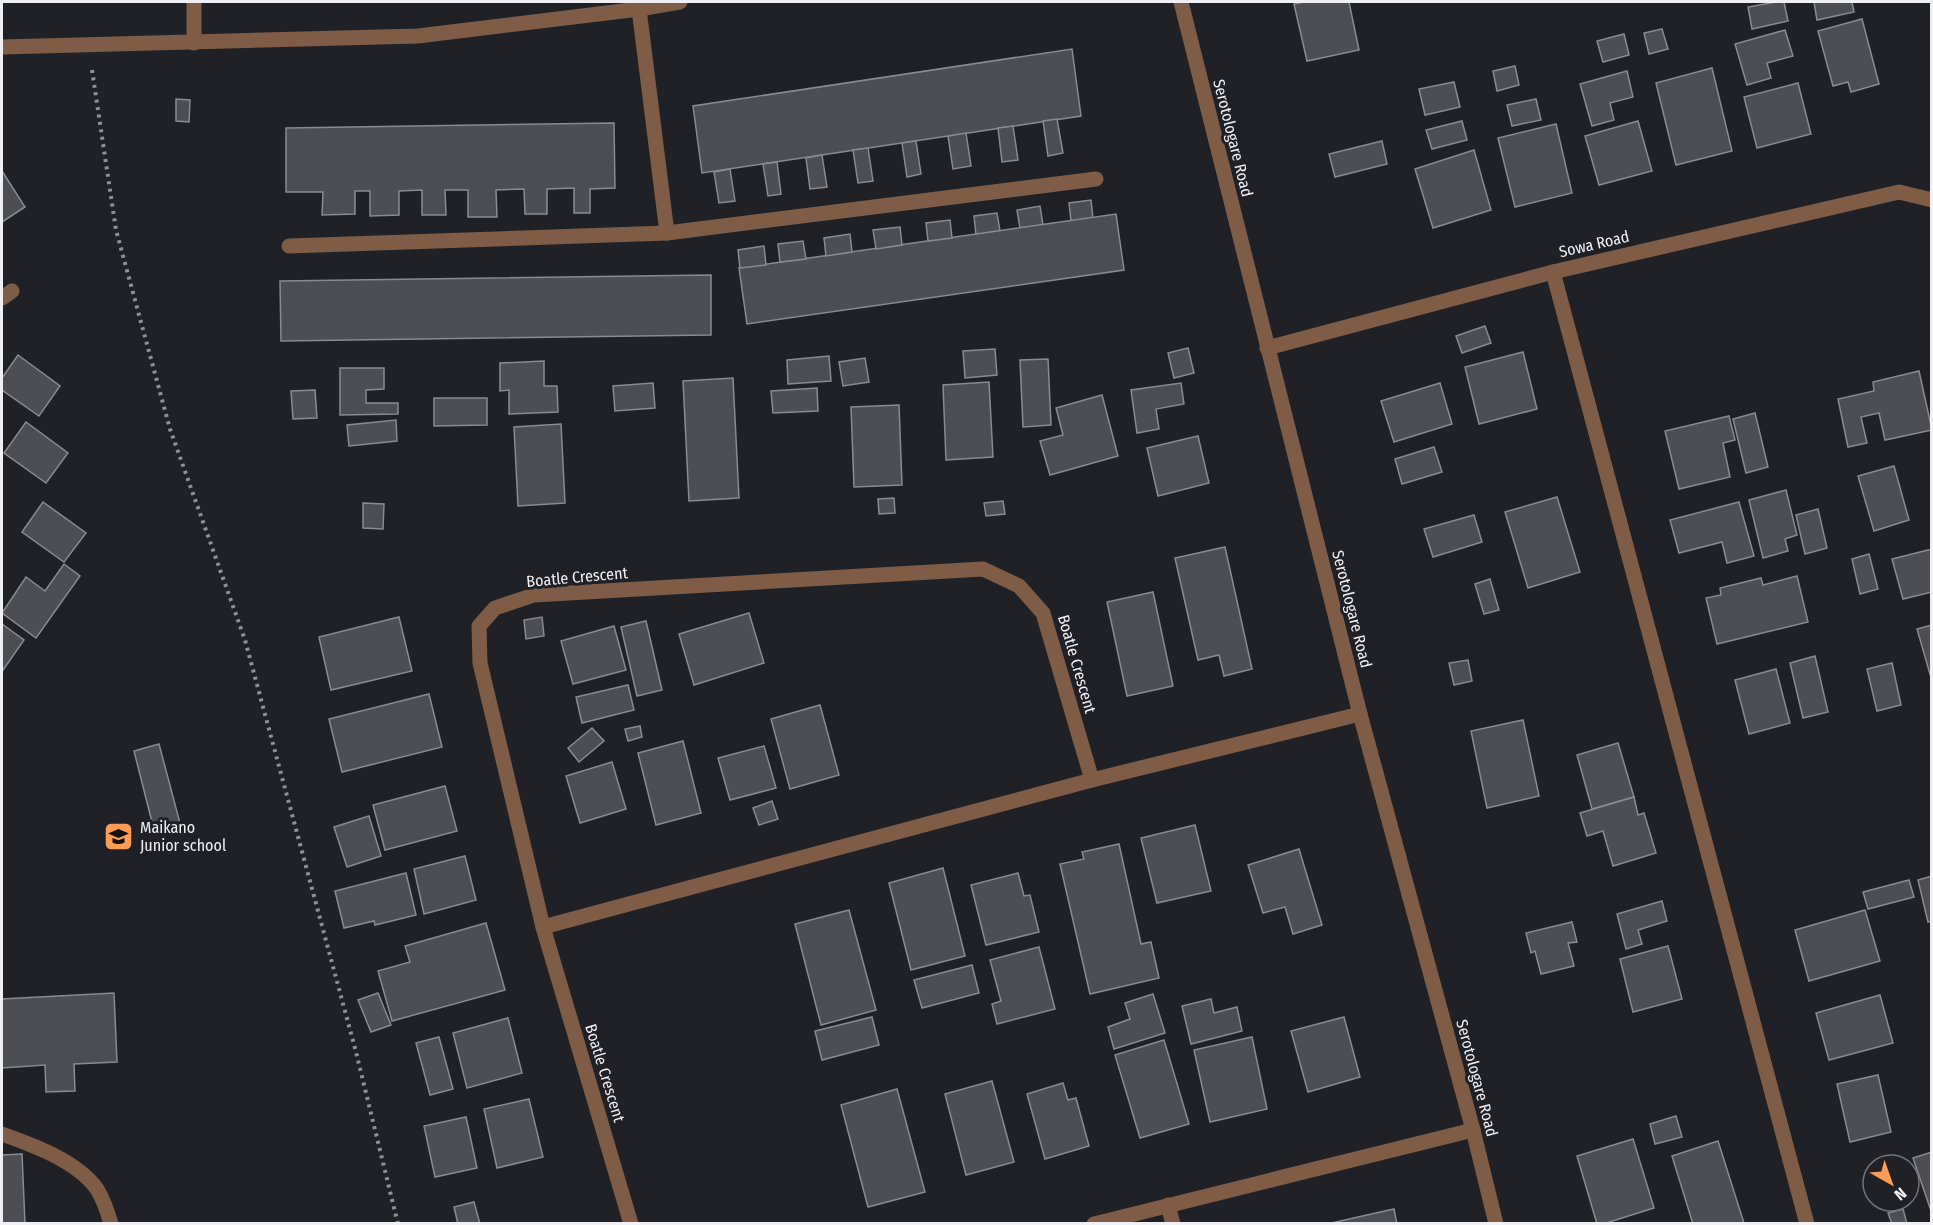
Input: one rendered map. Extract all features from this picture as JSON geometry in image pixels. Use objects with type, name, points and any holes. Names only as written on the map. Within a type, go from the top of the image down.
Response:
[{"type":"street","points":[[194,2],[194,43]]},
{"type":"street","points":[[2,47],[418,36],[680,2]]},
{"type":"street","name":"Serotologare Road","points":[[1181,2],[1360,714],[1473,1130],[1496,1224]]},
{"type":"street","points":[[639,9],[668,234]]},
{"type":"street","points":[[289,246],[668,234],[1096,179]]},
{"type":"street","name":"Sowa Road","points":[[1267,348],[1553,272],[1899,192],[1932,200]]},
{"type":"street","points":[[1553,272],[1807,1224]]},
{"type":"street","name":"Boatle Crescent","points":[[631,1224],[543,927],[480,663],[479,626],[495,608],[534,595],[983,569],[1019,586],[1043,613],[1092,780]]},
{"type":"street","points":[[543,927],[1092,780],[1360,714]]},
{"type":"street","points":[[1094,1224],[1473,1130]]},
{"type":"street","points":[[2,1134],[69,1163],[97,1189],[111,1224]]},
{"type":"street","points":[[1168,1205],[1173,1224]]},
{"type":"path","points":[[88,45],[119,241],[170,429],[245,639],[356,1052],[398,1224]]},
{"type":"building","points":[[1349,2],[1359,50],[1307,61],[1294,4]]},
{"type":"building","points":[[1784,2],[1788,21],[1752,29],[1748,7]]},
{"type":"building","points":[[1814,2],[1852,2],[1854,12],[1817,20]]},
{"type":"building","points":[[1862,19],[1879,84],[1851,92],[1848,82],[1833,86],[1818,31]]},
{"type":"building","points":[[1662,29],[1668,49],[1649,54],[1644,33]]},
{"type":"building","points":[[1785,30],[1793,56],[1767,63],[1771,78],[1747,85],[1735,44]]},
{"type":"building","points":[[1624,34],[1629,55],[1603,62],[1597,41]]},
{"type":"building","points":[[1072,49],[1081,116],[702,173],[693,106]]},
{"type":"building","points":[[1515,66],[1519,85],[1497,91],[1493,71]]},
{"type":"building","points":[[1712,68],[1732,151],[1676,165],[1656,83]]},
{"type":"building","points":[[1627,71],[1633,97],[1610,103],[1614,120],[1592,126],[1580,84]]},
{"type":"building","points":[[1454,82],[1460,107],[1425,115],[1419,89]]},
{"type":"building","points":[[1798,83],[1811,134],[1757,148],[1744,97]]},
{"type":"building","points":[[176,99],[190,100],[189,122],[176,121]]},
{"type":"building","points":[[1536,99],[1541,120],[1512,126],[1507,105]]},
{"type":"building","points":[[1057,119],[1063,153],[1048,156],[1043,121]]},
{"type":"building","points":[[1462,121],[1467,140],[1432,149],[1426,130]]},
{"type":"building","points":[[1638,121],[1652,171],[1599,185],[1585,136]]},
{"type":"building","points":[[614,123],[615,188],[590,189],[590,213],[574,213],[574,188],[547,189],[547,214],[525,214],[524,189],[496,190],[497,217],[468,217],[468,190],[445,190],[446,215],[422,215],[422,190],[399,191],[399,215],[370,216],[370,191],[355,191],[355,214],[322,215],[323,192],[286,192],[286,128]]},
{"type":"building","points":[[1556,124],[1572,193],[1515,207],[1498,138]]},
{"type":"building","points":[[1013,126],[1018,160],[1002,162],[998,128]]},
{"type":"building","points":[[966,133],[971,166],[953,169],[948,136]]},
{"type":"building","points":[[916,141],[921,174],[907,177],[902,143]]},
{"type":"building","points":[[1382,141],[1387,164],[1335,177],[1329,154]]},
{"type":"building","points":[[868,148],[873,181],[858,183],[853,150]]},
{"type":"building","points":[[1474,150],[1491,210],[1433,228],[1415,169]]},
{"type":"building","points":[[822,155],[827,187],[810,189],[806,158]]},
{"type":"building","points":[[777,162],[781,194],[768,196],[763,164]]},
{"type":"building","points":[[730,169],[735,201],[719,203],[714,172]]},
{"type":"building","points":[[2,171],[25,207],[2,222]]},
{"type":"building","points":[[1091,200],[1093,218],[1071,221],[1069,203]]},
{"type":"building","points":[[1040,206],[1043,225],[1020,228],[1017,210]]},
{"type":"building","points":[[997,213],[1000,231],[976,235],[974,216]]},
{"type":"building","points":[[1116,214],[1124,270],[747,324],[739,268]]},
{"type":"building","points":[[950,220],[952,238],[928,241],[926,223]]},
{"type":"building","points":[[900,227],[902,245],[876,249],[873,230]]},
{"type":"building","points":[[850,234],[852,252],[826,256],[824,238]]},
{"type":"building","points":[[803,241],[806,259],[780,262],[778,244]]},
{"type":"building","points":[[764,246],[766,265],[740,268],[738,250]]},
{"type":"building","points":[[711,275],[711,335],[281,341],[280,281]]},
{"type":"building","points":[[1485,326],[1491,343],[1462,353],[1456,336]]},
{"type":"building","points":[[1188,348],[1194,373],[1174,378],[1168,353]]},
{"type":"building","points":[[995,349],[997,375],[965,378],[963,351]]},
{"type":"building","points":[[1523,352],[1537,409],[1479,424],[1465,367]]},
{"type":"building","points":[[18,355],[60,386],[39,416],[2,390],[2,378]]},
{"type":"building","points":[[829,356],[831,381],[788,384],[787,360]]},
{"type":"building","points":[[865,358],[869,382],[843,386],[839,362]]},
{"type":"building","points":[[1048,359],[1051,425],[1023,427],[1020,360]]},
{"type":"building","points":[[544,361],[544,386],[557,386],[558,412],[509,414],[509,390],[500,391],[500,363]]},
{"type":"building","points":[[340,368],[384,368],[384,389],[366,390],[366,403],[398,403],[398,414],[340,415]]},
{"type":"building","points":[[1919,371],[1932,430],[1885,440],[1879,413],[1861,417],[1867,443],[1848,447],[1838,399],[1874,391],[1873,382]]},
{"type":"building","points":[[733,378],[739,498],[689,501],[683,381]]},
{"type":"building","points":[[989,382],[993,457],[946,460],[943,385]]},
{"type":"building","points":[[653,383],[655,408],[615,411],[613,386]]},
{"type":"building","points":[[1181,383],[1184,404],[1156,409],[1159,429],[1137,433],[1131,390]]},
{"type":"building","points":[[1440,383],[1452,424],[1394,442],[1381,401]]},
{"type":"building","points":[[817,388],[818,411],[773,413],[771,391]]},
{"type":"building","points":[[315,390],[317,418],[293,419],[291,391]]},
{"type":"building","points":[[1102,395],[1118,456],[1050,475],[1040,441],[1063,435],[1056,408]]},
{"type":"building","points":[[434,398],[487,398],[487,425],[434,426]]},
{"type":"building","points":[[899,405],[902,485],[854,487],[851,407]]},
{"type":"building","points":[[1755,413],[1768,467],[1746,473],[1733,419]]},
{"type":"building","points":[[1729,416],[1735,440],[1723,443],[1730,477],[1679,489],[1665,431]]},
{"type":"building","points":[[396,420],[397,441],[349,446],[347,425]]},
{"type":"building","points":[[26,422],[68,453],[46,483],[4,453]]},
{"type":"building","points":[[561,424],[565,503],[518,506],[514,427]]},
{"type":"building","points":[[1198,436],[1209,483],[1158,496],[1147,448]]},
{"type":"building","points":[[1434,447],[1442,472],[1402,484],[1395,459]]},
{"type":"building","points":[[1894,466],[1909,520],[1874,531],[1858,476]]},
{"type":"building","points":[[1786,490],[1797,535],[1785,539],[1788,551],[1763,558],[1749,500]]},
{"type":"building","points":[[1557,497],[1580,572],[1528,588],[1505,512]]},
{"type":"building","points":[[894,498],[895,513],[879,514],[878,499]]},
{"type":"building","points":[[1003,501],[1005,514],[986,516],[984,503]]},
{"type":"building","points":[[43,502],[86,533],[64,562],[22,532]]},
{"type":"building","points":[[1739,502],[1754,556],[1727,563],[1722,542],[1679,553],[1670,520]]},
{"type":"building","points":[[363,503],[384,504],[383,529],[363,528]]},
{"type":"building","points":[[1818,509],[1827,548],[1805,554],[1796,515]]},
{"type":"building","points":[[1474,515],[1482,542],[1433,557],[1424,529]]},
{"type":"building","points":[[1225,547],[1252,669],[1224,676],[1219,655],[1198,660],[1175,558]]},
{"type":"building","points":[[1932,549],[1932,592],[1903,599],[1892,559]]},
{"type":"building","points":[[1869,554],[1878,589],[1860,594],[1852,559]]},
{"type":"building","points":[[64,564],[80,576],[36,638],[2,613],[26,577],[45,591]]},
{"type":"building","points":[[1797,576],[1808,622],[1717,644],[1706,598],[1721,595],[1720,588],[1761,578],[1763,585]]},
{"type":"building","points":[[1490,579],[1499,610],[1484,614],[1475,584]]},
{"type":"building","points":[[1153,592],[1173,686],[1127,696],[1107,602]]},
{"type":"building","points":[[749,613],[764,663],[694,685],[679,634]]},
{"type":"building","points":[[399,617],[412,671],[331,690],[319,637]]},
{"type":"building","points":[[542,617],[544,636],[526,639],[524,620]]},
{"type":"building","points":[[646,621],[662,690],[637,696],[621,627]]},
{"type":"building","points":[[2,624],[24,640],[3,670],[2,669]]},
{"type":"building","points":[[1932,625],[1932,681],[1917,629]]},
{"type":"building","points":[[614,626],[626,670],[573,684],[561,641]]},
{"type":"building","points":[[1815,656],[1828,712],[1803,718],[1790,663]]},
{"type":"building","points":[[1468,660],[1472,681],[1454,685],[1449,663]]},
{"type":"building","points":[[1892,663],[1901,705],[1877,711],[1867,669]]},
{"type":"building","points":[[1776,669],[1790,723],[1749,734],[1735,680]]},
{"type":"building","points":[[628,685],[634,710],[582,723],[576,697]]},
{"type":"building","points":[[429,694],[442,747],[342,772],[329,719]]},
{"type":"building","points":[[820,705],[839,775],[790,789],[771,719]]},
{"type":"building","points":[[1523,720],[1539,796],[1487,808],[1471,731]]},
{"type":"building","points":[[640,726],[642,737],[628,741],[625,729]]},
{"type":"building","points":[[592,728],[604,741],[579,762],[568,748]]},
{"type":"building","points":[[683,741],[701,813],[656,825],[638,753]]},
{"type":"building","points":[[1618,743],[1634,797],[1592,809],[1577,755]]},
{"type":"building","points":[[159,744],[181,827],[155,834],[134,751]]},
{"type":"building","points":[[764,746],[776,788],[730,800],[718,758]]},
{"type":"building","points":[[612,762],[626,809],[580,823],[566,776]]},
{"type":"building","points":[[445,786],[457,831],[385,850],[373,805]]},
{"type":"building","points":[[1634,797],[1638,815],[1644,813],[1656,853],[1613,866],[1603,831],[1587,836],[1580,813]]},
{"type":"building","points":[[772,801],[778,819],[759,825],[753,808]]},
{"type":"building","points":[[369,816],[381,856],[347,867],[334,827]]},
{"type":"building","points":[[1195,825],[1211,891],[1157,903],[1141,838]]},
{"type":"building","points":[[1119,844],[1141,944],[1151,942],[1159,978],[1090,994],[1060,864],[1084,859],[1082,852]]},
{"type":"building","points":[[1299,849],[1322,925],[1293,934],[1285,907],[1263,913],[1248,865]]},
{"type":"building","points":[[465,856],[476,900],[424,914],[414,869]]},
{"type":"building","points":[[943,868],[965,956],[911,970],[889,883]]},
{"type":"building","points":[[406,873],[416,915],[375,925],[374,921],[344,928],[335,891]]},
{"type":"building","points":[[1018,873],[1024,896],[1030,895],[1039,932],[986,945],[971,885]]},
{"type":"building","points":[[1932,876],[1932,921],[1928,922],[1918,880]]},
{"type":"building","points":[[1909,880],[1914,897],[1868,909],[1863,892]]},
{"type":"building","points":[[1662,901],[1667,921],[1638,930],[1642,944],[1626,949],[1617,914]]},
{"type":"building","points":[[849,910],[876,1010],[821,1025],[795,924]]},
{"type":"building","points":[[1865,910],[1880,961],[1809,981],[1795,930]]},
{"type":"building","points":[[1572,922],[1577,942],[1568,943],[1574,966],[1541,974],[1535,951],[1531,953],[1526,933]]},
{"type":"building","points":[[486,923],[505,990],[392,1021],[378,971],[410,962],[405,946]]},
{"type":"building","points":[[1668,946],[1682,999],[1633,1012],[1620,959]]},
{"type":"building","points":[[1039,947],[1055,1009],[997,1024],[992,1004],[1001,1001],[990,960]]},
{"type":"building","points":[[972,965],[979,993],[922,1008],[914,980]]},
{"type":"building","points":[[114,993],[117,1062],[74,1064],[75,1091],[46,1092],[45,1065],[2,1068],[2,999]]},
{"type":"building","points":[[378,993],[391,1025],[371,1032],[358,1000]]},
{"type":"building","points":[[1153,994],[1165,1033],[1114,1049],[1108,1027],[1130,1019],[1125,1003]]},
{"type":"building","points":[[1880,995],[1893,1043],[1829,1060],[1816,1013]]},
{"type":"building","points":[[1211,999],[1214,1013],[1237,1007],[1242,1031],[1191,1044],[1182,1006]]},
{"type":"building","points":[[872,1017],[879,1045],[822,1060],[815,1031]]},
{"type":"building","points":[[1344,1017],[1360,1077],[1308,1092],[1291,1031]]},
{"type":"building","points":[[508,1018],[522,1073],[467,1088],[453,1033]]},
{"type":"building","points":[[439,1037],[453,1089],[430,1095],[416,1043]]},
{"type":"building","points":[[1252,1037],[1267,1109],[1210,1122],[1194,1050]]},
{"type":"building","points":[[1164,1040],[1189,1124],[1140,1138],[1115,1055]]},
{"type":"building","points":[[1878,1075],[1891,1132],[1850,1142],[1837,1084]]},
{"type":"building","points":[[992,1081],[1014,1162],[966,1175],[945,1094]]},
{"type":"building","points":[[1063,1083],[1068,1100],[1076,1098],[1089,1146],[1045,1159],[1027,1094]]},
{"type":"building","points":[[897,1089],[925,1192],[868,1207],[841,1105]]},
{"type":"building","points":[[529,1099],[543,1157],[497,1168],[484,1109]]},
{"type":"building","points":[[1676,1116],[1682,1137],[1655,1144],[1650,1124]]},
{"type":"building","points":[[466,1117],[477,1168],[435,1177],[424,1126]]},
{"type":"building","points":[[1633,1139],[1654,1208],[1597,1224],[1577,1156]]},
{"type":"building","points":[[1718,1141],[1744,1224],[1693,1224],[1672,1156]]},
{"type":"building","points":[[1932,1152],[1932,1214],[1921,1182],[1921,1155]]},
{"type":"building","points":[[22,1154],[25,1224],[2,1224],[2,1155]]},
{"type":"building","points":[[474,1202],[480,1224],[458,1224],[454,1207]]},
{"type":"building","points":[[1394,1209],[1397,1224],[1331,1224],[1331,1223]]},
{"type":"building","points":[[1888,1213],[1904,1213],[1907,1224],[1892,1224]]},
{"type":"place","name":"Maikano Junior school","points":[[119,836]]}]
